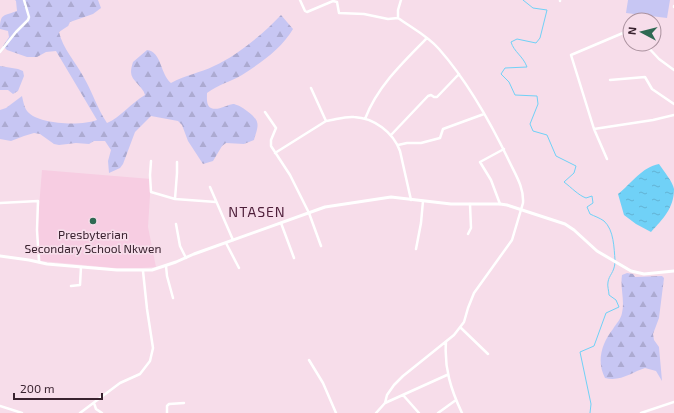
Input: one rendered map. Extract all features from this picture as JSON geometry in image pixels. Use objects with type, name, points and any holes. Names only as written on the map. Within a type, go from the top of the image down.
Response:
[{"type":"street","points":[[0,52],[28,20],[29,17],[24,0]]},
{"type":"street","points":[[300,0],[305,11],[307,12],[335,1],[339,13],[364,14],[388,19],[398,18],[439,48],[485,114],[504,149],[524,198],[512,240],[474,293],[461,328],[454,336],[403,376],[387,395],[385,403]]},
{"type":"street","points":[[398,18],[398,10],[401,0]]},
{"type":"street","points":[[607,159],[594,129],[571,55],[622,33]]},
{"type":"street","points":[[364,119],[390,76],[427,38]]},
{"type":"street","points":[[652,52],[662,63],[674,70]]},
{"type":"street","points":[[391,135],[428,96],[431,95],[434,98],[437,97],[458,74]]},
{"type":"street","points":[[610,80],[645,77],[652,90],[674,104]]},
{"type":"street","points":[[311,88],[326,122]]},
{"type":"street","points":[[265,112],[276,128],[270,143],[275,154],[290,175],[309,212],[321,246]]},
{"type":"street","points":[[398,145],[407,143],[421,143],[440,138],[443,129],[485,114]]},
{"type":"street","points":[[594,129],[653,120],[674,115]]},
{"type":"street","points":[[275,154],[326,122],[350,117],[364,119],[384,128],[398,145],[411,200]]},
{"type":"street","points":[[500,204],[491,180],[480,162],[504,149]]},
{"type":"street","points":[[151,161],[151,192],[180,200],[216,202]]},
{"type":"street","points":[[175,199],[177,162]]},
{"type":"street","points":[[210,187],[233,240]]},
{"type":"street","points":[[0,256],[39,263],[117,270],[152,270],[325,207],[386,198],[396,198],[451,204],[500,204],[522,209],[569,227],[596,251],[631,271],[644,274],[674,271]]},
{"type":"street","points":[[0,203],[38,201],[37,230],[39,263]]},
{"type":"street","points":[[416,248],[421,224],[423,201]]},
{"type":"street","points":[[468,234],[471,228],[470,204]]},
{"type":"street","points":[[281,223],[294,258]]},
{"type":"street","points":[[176,224],[180,246],[186,258]]},
{"type":"street","points":[[226,243],[239,268]]},
{"type":"street","points":[[71,286],[80,284],[81,266]]},
{"type":"street","points":[[166,266],[166,276],[173,298]]},
{"type":"street","points":[[80,413],[123,381],[140,374],[150,361],[153,348],[143,271]]},
{"type":"street","points":[[461,328],[488,354]]},
{"type":"street","points":[[446,342],[445,360],[448,375],[462,413]]},
{"type":"street","points":[[309,360],[323,383],[336,413]]},
{"type":"street","points":[[376,413],[385,403],[448,375]]},
{"type":"street","points":[[403,395],[419,413]]},
{"type":"street","points":[[438,413],[456,400]]},
{"type":"street","points":[[641,413],[653,411],[674,402]]},
{"type":"street","points":[[94,403],[96,409],[102,413]]},
{"type":"street","points":[[167,413],[168,404],[184,403]]},
{"type":"street","points":[[0,406],[22,413]]},
{"type":"shaded area","name":"Presbyterian Secondary School Nkwen","points":[[42,170],[151,179],[148,227],[156,267],[115,268],[41,261],[37,232]]},
{"type":"green space","points":[[15,0],[98,0],[101,8],[93,14],[70,22],[68,26],[59,32],[63,44],[80,70],[107,123],[145,95],[133,78],[131,71],[133,62],[147,50],[156,55],[167,79],[171,83],[209,68],[232,56],[258,37],[281,15],[293,29],[283,43],[264,60],[242,75],[216,87],[207,93],[209,107],[216,109],[233,104],[239,106],[254,117],[257,124],[257,129],[254,140],[244,144],[226,143],[222,146],[213,161],[203,164],[188,141],[182,125],[178,121],[151,116],[135,132],[123,164],[120,168],[109,173],[108,161],[111,150],[105,141],[94,141],[89,144],[76,143],[59,145],[54,144],[40,134],[34,133],[11,141],[0,139],[0,110],[6,108],[22,96],[24,106],[27,111],[40,119],[60,123],[81,123],[97,120],[56,51],[46,52],[37,57],[27,57],[7,50],[3,46],[9,37],[8,31],[0,29],[1,20],[4,16],[17,11]]},
{"type":"green space","points":[[628,0],[670,0],[667,18],[662,17],[662,12],[626,12]]},
{"type":"green space","points":[[0,66],[23,71],[24,76],[18,91],[13,94],[8,90],[0,90]]},
{"type":"green space","points":[[627,273],[633,274],[635,277],[662,276],[664,278],[659,318],[653,334],[654,340],[659,347],[662,381],[656,371],[645,368],[616,379],[605,378],[602,372],[601,359],[603,346],[609,334],[620,319],[623,308],[622,275]]},
{"type":"water","points":[[659,164],[672,183],[674,196],[667,213],[651,232],[636,224],[624,215],[618,194],[647,168]]},
{"type":"waterway","points":[[523,0],[533,8],[547,10],[540,38],[536,43],[517,39],[511,42],[514,49],[527,67],[505,68],[501,74],[509,82],[515,95],[537,96],[538,104],[530,124],[533,131],[547,135],[556,156],[576,166],[574,173],[564,182],[583,197],[586,198],[592,196],[593,203],[587,207],[590,214],[604,221],[610,229],[613,239],[615,260]]},
{"type":"waterway","points":[[590,413],[591,404],[580,352],[594,346],[606,313],[619,307],[616,300],[609,295],[608,287],[615,263]]},
{"type":"place","name":"Presbyterian Secondary School Nkwen","points":[[93,221]]},
{"type":"district","name":"NTASEN","points":[[257,211]]}]
